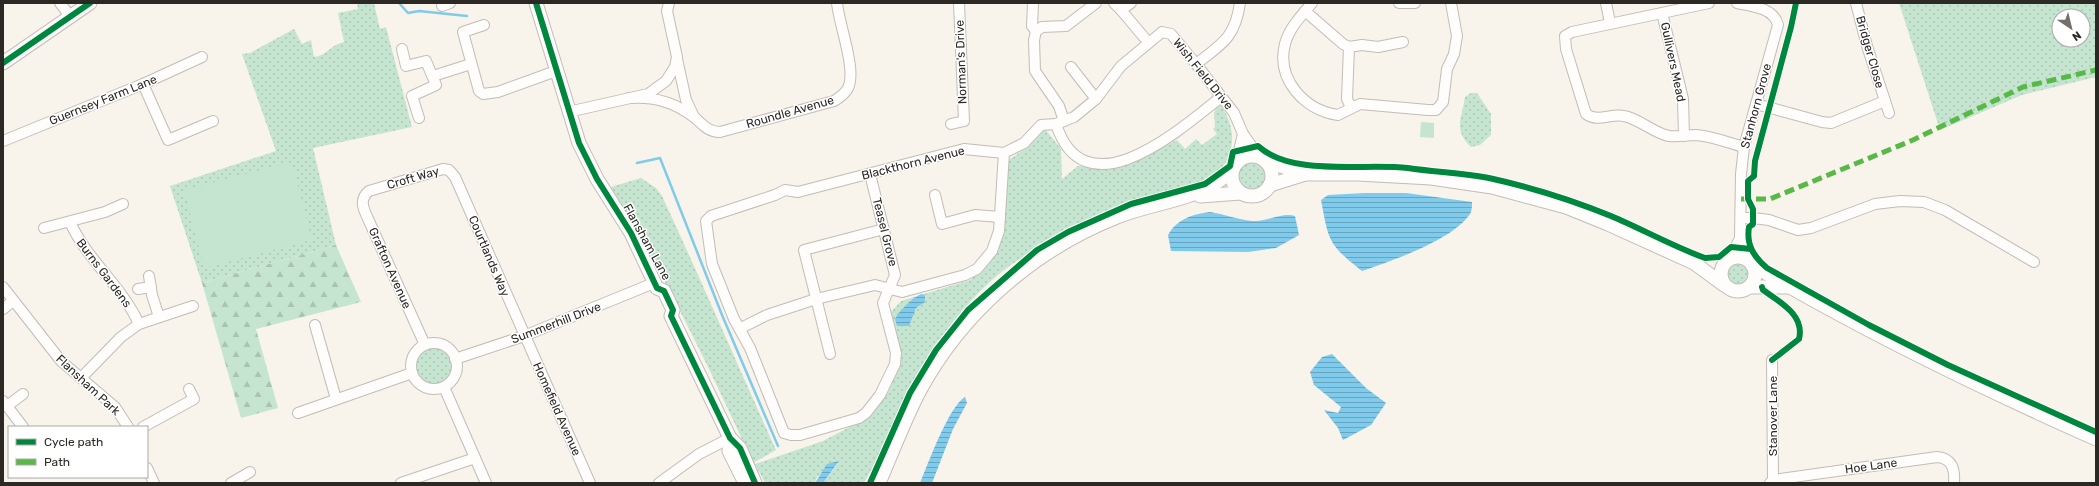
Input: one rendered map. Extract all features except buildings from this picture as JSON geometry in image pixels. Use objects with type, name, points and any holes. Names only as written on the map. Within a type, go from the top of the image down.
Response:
[{"type":"main road","points":[[3,63],[90,3]]},
{"type":"main road","name":"Flansham Lane","points":[[536,3],[568,112],[586,160],[631,233],[656,285],[664,292],[673,310],[671,316],[730,438],[740,448],[755,483]]},
{"type":"main road","points":[[1190,196],[1223,180],[1235,166],[1247,157],[1263,159],[1304,174]]},
{"type":"main road","points":[[1263,159],[1272,172],[1270,186]]},
{"type":"main road","points":[[1235,166],[1233,182],[1241,193]]},
{"type":"main road","points":[[878,483],[919,392],[936,364],[961,330],[1010,281],[1033,261],[1074,237],[1141,208],[1190,196],[1241,193],[1254,197],[1260,195],[1270,186],[1304,174],[1358,174],[1431,178],[1492,187],[1566,207],[1644,240],[1694,263],[1734,291],[1740,292],[1750,287],[1790,287]]},
{"type":"main road","points":[[1694,263],[1727,262],[1740,257],[1840,316],[1986,390],[2096,439]]},
{"type":"main road","points":[[1724,285],[1720,275],[1727,262]]},
{"type":"main road","points":[[1750,287],[1755,276],[1751,263]]},
{"type":"main road","name":"Flansham Lane","points":[[730,438],[729,450],[744,483]]},
{"type":"street","points":[[60,3],[70,16]]},
{"type":"street","name":"Roundle Avenue","points":[[669,3],[667,11],[686,100],[694,118]]},
{"type":"street","name":"Roundle Avenue","points":[[629,98],[657,98],[670,103],[694,118],[712,132],[720,132],[825,104],[842,96],[849,84],[850,69],[846,45],[838,19],[837,3]]},
{"type":"street","name":"Norman's Drive","points":[[950,124],[964,121],[959,3]]},
{"type":"street","points":[[1033,3],[1032,26],[1036,31]]},
{"type":"street","points":[[1096,3],[1066,26],[1042,27],[1036,31],[1034,40],[1035,71],[1059,106],[1060,136],[1079,157],[1096,163],[1112,164],[1126,160],[1164,142],[1221,97]]},
{"type":"street","points":[[1131,3],[1118,6],[1148,42]]},
{"type":"street","points":[[1196,64],[1228,38],[1234,29],[1240,3]]},
{"type":"street","points":[[1312,3],[1297,21],[1285,43],[1283,64],[1294,90],[1303,100],[1322,112],[1338,115],[1345,113],[1351,107],[1360,104],[1428,110],[1436,110],[1440,108],[1443,102],[1447,69],[1454,54],[1457,36],[1451,3]]},
{"type":"street","points":[[1399,3],[1415,3]]},
{"type":"street","points":[[1606,3],[1610,23]]},
{"type":"street","points":[[1709,3],[1572,32],[1565,36],[1566,49],[1586,114],[1592,118],[1600,118],[1614,114],[1623,115],[1669,136],[1709,137],[1744,147]]},
{"type":"street","name":"Stanhorn Grove","points":[[1727,262],[1740,238],[1741,174],[1744,147],[1778,25],[1773,15],[1761,6],[1737,3]]},
{"type":"street","name":"Bridger Close","points":[[1856,3],[1867,46],[1889,113]]},
{"type":"street","points":[[1305,11],[1343,44],[1349,47],[1362,45],[1378,47],[1403,42]]},
{"type":"street","name":"Gullivers Mead","points":[[1662,13],[1682,99],[1684,136]]},
{"type":"street","points":[[484,25],[462,32],[479,91],[483,94],[498,92],[556,71]]},
{"type":"street","name":"Wish Field Drive","points":[[1004,152],[1024,143],[1041,125],[1060,123],[1074,117],[1096,99],[1121,66],[1148,42],[1162,32],[1171,34],[1196,64],[1236,117],[1243,134],[1263,159]]},
{"type":"street","points":[[1349,47],[1348,100],[1351,107]]},
{"type":"street","points":[[402,49],[406,66],[426,61],[436,85],[412,96],[420,118]]},
{"type":"street","name":"Guernsey Farm Lane","points":[[3,141],[143,84],[202,57]]},
{"type":"street","points":[[568,112],[648,94],[666,81],[675,67],[677,57]]},
{"type":"street","points":[[433,76],[471,64]]},
{"type":"street","points":[[1071,67],[1096,99]]},
{"type":"street","points":[[143,84],[168,140],[213,121]]},
{"type":"street","name":"Bridger Close","points":[[1756,104],[1822,122],[1831,123],[1885,101]]},
{"type":"street","points":[[1235,166],[1243,134]]},
{"type":"street","name":"Blackthorn Avenue","points":[[889,289],[883,303],[896,353],[895,364],[880,395],[872,407],[859,418],[800,435],[791,435],[784,432],[741,328],[734,319],[712,264],[706,221],[711,216],[775,195],[785,190],[798,192],[964,149],[1004,152]]},
{"type":"street","points":[[741,328],[767,315],[816,299],[875,284],[902,292],[965,275],[977,269],[992,251],[999,231],[1004,152]]},
{"type":"street","name":"Croft Way","points":[[369,191],[443,169],[449,170],[455,177]]},
{"type":"street","name":"Teasel Grove","points":[[870,174],[895,275],[889,289]]},
{"type":"street","name":"Courtlands Way","points":[[455,177],[524,336]]},
{"type":"street","name":"Grafton Avenue","points":[[369,191],[363,197],[363,207],[425,345]]},
{"type":"street","points":[[935,195],[942,224],[975,216],[1000,217]]},
{"type":"street","points":[[1741,218],[1769,220],[1798,230],[1811,228],[1875,204],[1900,200],[1924,202],[1945,210],[2034,262]]},
{"type":"street","name":"Burns Gardens","points":[[44,228],[105,212],[123,204]]},
{"type":"street","name":"Burns Gardens","points":[[70,222],[83,247],[122,295],[139,324]]},
{"type":"street","points":[[830,354],[804,250],[884,229]]},
{"type":"street","name":"Stanhorn Grove","points":[[1740,238],[1751,263]]},
{"type":"street","points":[[149,276],[159,317]]},
{"type":"street","name":"Summerhill Drive","points":[[455,359],[524,336],[656,285]]},
{"type":"street","name":"Flansham Park","points":[[3,287],[61,361],[114,407],[127,426]]},
{"type":"street","points":[[138,289],[151,287]]},
{"type":"street","points":[[3,309],[13,301]]},
{"type":"street","points":[[81,378],[121,337],[139,324],[193,306]]},
{"type":"street","points":[[315,325],[336,399]]},
{"type":"street","name":"Homefield Avenue","points":[[524,336],[590,483]]},
{"type":"street","points":[[438,344],[446,347],[455,359],[455,374],[451,381],[444,387],[432,388],[420,384],[412,373],[411,367],[414,354],[425,345],[438,344]]},
{"type":"street","name":"Stanover Lane","points":[[1771,482],[1772,360]]},
{"type":"street","points":[[298,413],[412,373]]},
{"type":"street","points":[[444,387],[486,483]]},
{"type":"street","points":[[145,426],[194,399],[189,389]]},
{"type":"street","points":[[22,426],[5,404],[23,394]]},
{"type":"street","points":[[660,483],[699,454],[730,438]]},
{"type":"street","name":"Hoe Lane","points":[[1771,482],[1943,457],[1953,466],[1955,473],[1954,483]]},
{"type":"street","points":[[401,483],[475,458]]},
{"type":"street","points":[[148,470],[154,483]]},
{"type":"street","points":[[231,483],[250,472]]},
{"type":"green space","points":[[357,3],[374,3],[380,29],[386,27],[412,127],[313,148],[336,245],[202,283],[170,186],[276,151],[242,54],[250,53],[294,29],[302,44],[311,40],[314,57],[319,56],[335,45],[344,42],[338,13],[358,9]]},
{"type":"green space","points":[[1899,3],[2096,3],[2096,77],[2022,95],[1940,130]]},
{"type":"green space","points":[[1471,93],[1477,93],[1491,114],[1491,135],[1480,145],[1471,147],[1462,135],[1460,124],[1465,97]]},
{"type":"green space","points":[[1221,106],[1230,123],[1232,142],[1231,150],[1223,167],[1216,174],[1193,185],[1139,199],[1064,232],[1033,250],[1003,271],[978,293],[942,336],[922,366],[907,393],[864,483],[823,483],[839,462],[817,477],[815,483],[765,483],[755,464],[823,441],[859,422],[876,409],[889,391],[900,365],[891,312],[901,301],[970,280],[990,262],[998,250],[1001,237],[1004,235],[1007,161],[1028,147],[1045,129],[1061,149],[1062,179],[1078,166],[1104,167],[1138,160],[1177,140],[1185,149],[1196,139],[1202,145],[1217,134],[1213,129],[1215,127],[1214,113],[1216,108]]},
{"type":"green space","points":[[1421,122],[1434,123],[1434,138],[1420,137]]},
{"type":"green space","points":[[292,162],[312,240],[204,268],[184,190]]},
{"type":"green space","points":[[1252,163],[1258,164],[1262,167],[1265,171],[1265,183],[1262,187],[1258,190],[1252,191],[1246,190],[1242,187],[1239,183],[1238,177],[1239,171],[1242,167],[1246,164]]},
{"type":"green space","points":[[641,178],[656,188],[662,196],[776,450],[753,463],[668,288],[611,187]]},
{"type":"green space","points":[[336,245],[361,302],[256,329],[278,408],[241,418],[202,283]]},
{"type":"green space","points":[[1738,263],[1746,266],[1749,274],[1746,282],[1738,285],[1730,282],[1727,274],[1730,266]]},
{"type":"green space","points":[[434,346],[442,348],[448,352],[452,358],[454,366],[452,374],[448,380],[442,384],[434,386],[426,384],[420,380],[416,374],[414,366],[416,358],[420,352],[426,348]]},
{"type":"water","points":[[1406,193],[1472,202],[1472,208],[1470,214],[1462,224],[1436,241],[1389,262],[1362,271],[1336,248],[1326,225],[1321,200],[1328,195]]},
{"type":"water","points":[[1210,212],[1253,221],[1285,215],[1295,216],[1299,235],[1276,248],[1248,252],[1171,251],[1168,235],[1176,225],[1186,218]]},
{"type":"water","points":[[921,294],[925,295],[925,302],[916,308],[909,326],[897,326],[895,319],[899,312]]},
{"type":"water","points":[[1332,354],[1366,388],[1386,403],[1371,425],[1343,440],[1338,428],[1324,410],[1338,413],[1341,407],[1314,385],[1310,372],[1322,357]]},
{"type":"water","points":[[965,397],[967,403],[953,429],[932,483],[920,483],[946,423],[959,402]]},
{"type":"water","points":[[839,461],[823,483],[815,483],[827,464]]},
{"type":"waterway","points":[[399,3],[408,13],[419,11],[467,16]]},
{"type":"waterway","points":[[637,163],[660,158],[722,315],[778,446]]},
{"type":"marked path","points":[[1741,199],[1770,199],[1913,140],[2023,87],[2096,70]]},
{"type":"cycle path","points":[[3,63],[90,3]]},
{"type":"cycle path","points":[[536,3],[579,143],[597,179],[631,233],[657,288],[664,291],[673,310],[671,316],[730,438],[740,448],[755,483]]},
{"type":"cycle path","points":[[1796,3],[1755,161],[1754,176],[1748,181],[1748,199],[1753,209],[1753,224],[1749,227],[1748,233],[1750,245],[1755,255],[1767,268],[1869,325],[1948,365],[2096,432]]},
{"type":"cycle path","points":[[870,483],[910,393],[936,350],[968,310],[1037,250],[1068,232],[1131,204],[1205,184],[1230,166],[1233,152],[1258,146],[1272,156],[1290,162],[1309,165],[1329,167],[1408,168],[1489,178],[1520,185],[1566,199],[1611,216],[1705,258],[1719,257],[1731,247],[1751,249]]},
{"type":"cycle path","points":[[1762,287],[1763,290],[1790,310],[1795,316],[1800,330],[1799,339],[1772,360]]}]
